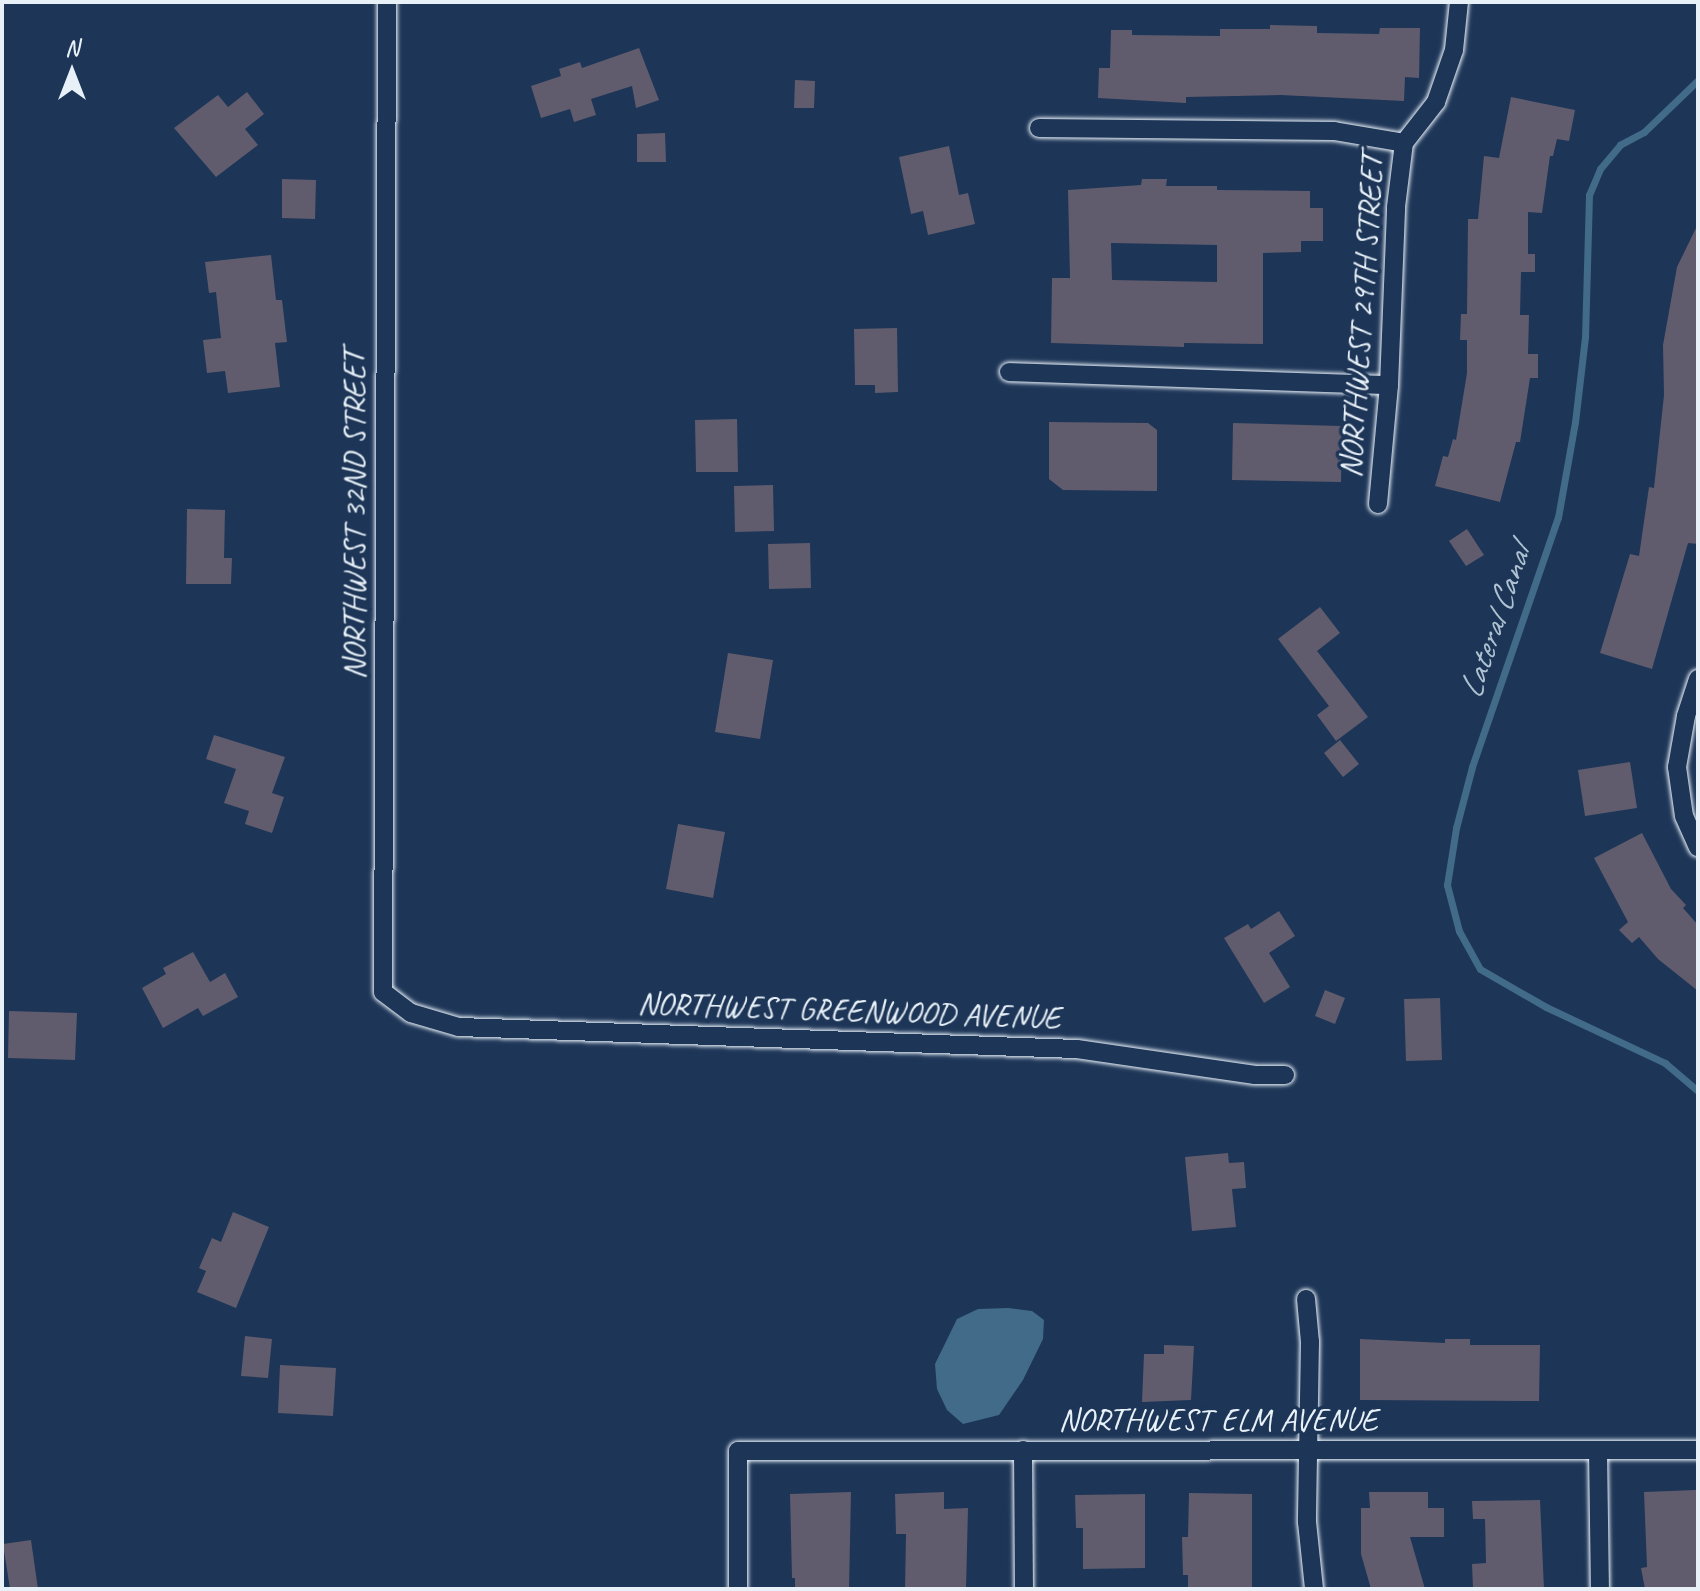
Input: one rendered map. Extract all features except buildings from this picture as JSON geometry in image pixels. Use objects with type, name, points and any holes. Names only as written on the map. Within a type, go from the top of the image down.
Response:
[{"type":"street","name":"NORTHWEST 32ND STREET","points":[[387,2],[383,992],[411,1013]]},
{"type":"street","name":"NORTHWEST 29TH STREET","points":[[1378,504],[1389,385],[1396,207],[1404,143],[1436,102],[1454,50],[1459,2]]},
{"type":"street","points":[[1039,128],[1334,131],[1404,143]]},
{"type":"street","points":[[1009,372],[1389,385]]},
{"type":"street","points":[[1698,679],[1692,716],[1677,767],[1684,816],[1698,847]]},
{"type":"street","name":"NORTHWEST GREENWOOD AVENUE","points":[[411,1013],[459,1027],[1077,1049],[1255,1075],[1285,1075]]},
{"type":"street","points":[[1306,1299],[1310,1450],[1307,1522],[1314,1589]]},
{"type":"street","points":[[1023,1450],[1024,1589]]},
{"type":"street","points":[[1598,1450],[1600,1589]]},
{"type":"street","name":"NORTHWEST ELM AVENUE","points":[[738,1589],[738,1451],[1698,1450]]},
{"type":"water","points":[[978,1309],[1032,1311],[1044,1320],[1043,1339],[1023,1380],[999,1415],[963,1424],[947,1410],[937,1389],[935,1364],[957,1319]]},
{"type":"waterway","name":"Lateral Canal","points":[[1698,80],[1644,132],[1620,145],[1600,169],[1589,195],[1585,337],[1575,422],[1558,517],[1472,767],[1456,828],[1447,885],[1459,931],[1480,969],[1546,1007],[1665,1063],[1698,1091]]}]
